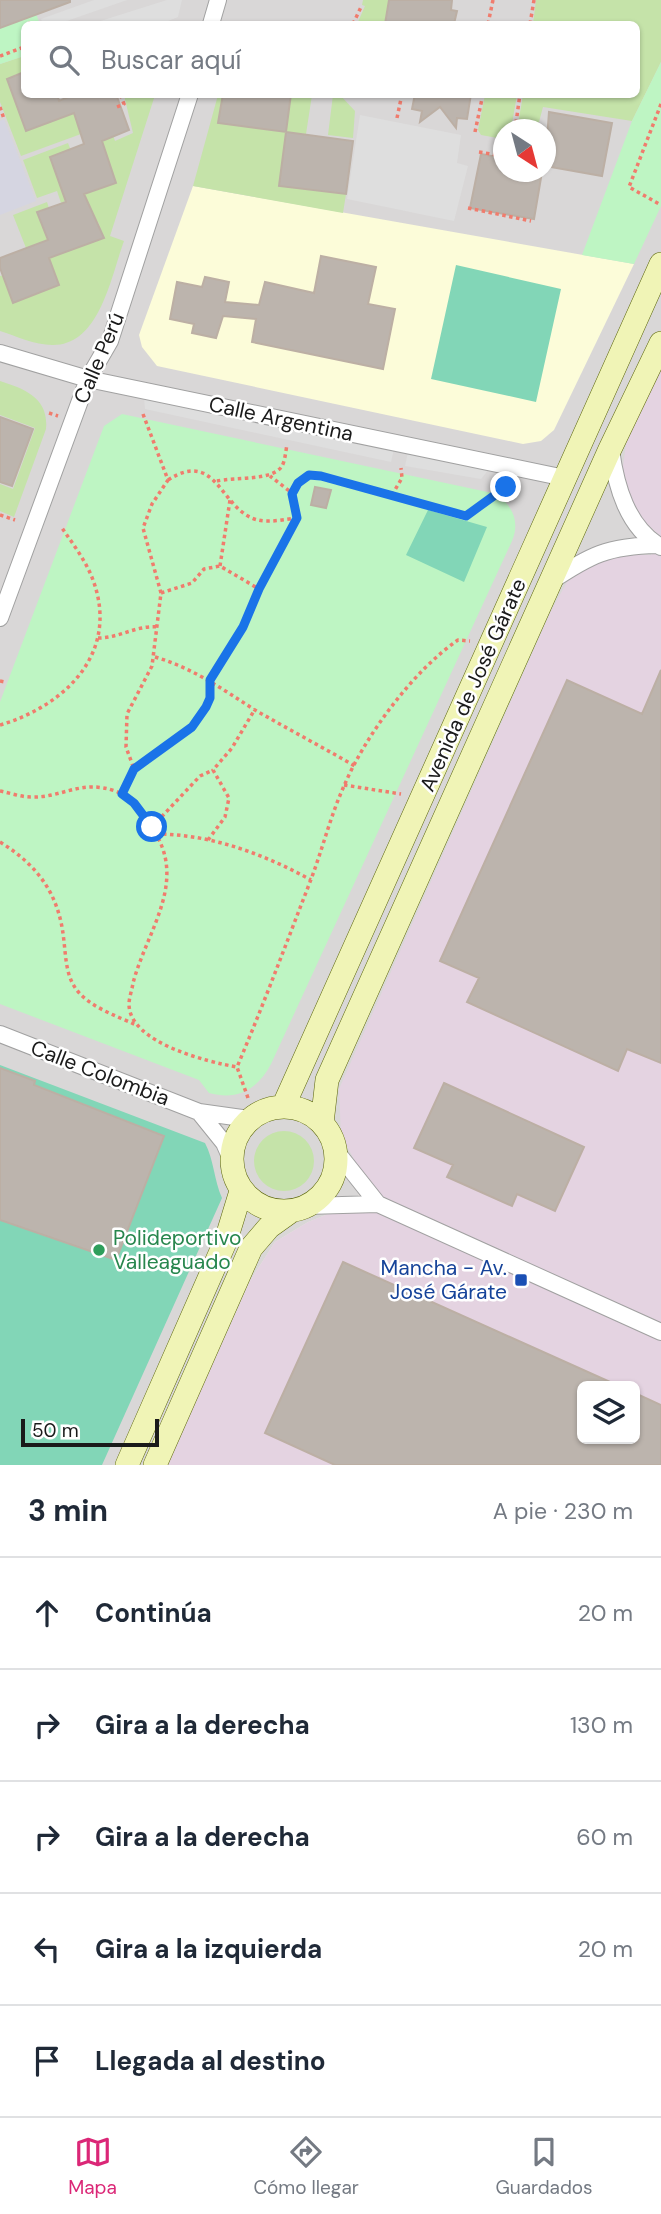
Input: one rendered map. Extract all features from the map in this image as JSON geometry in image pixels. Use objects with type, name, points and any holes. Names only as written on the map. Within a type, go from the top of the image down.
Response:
[{"type":"main road","name":"Avenida de José Gárate","points":[[283,1107],[661,264]]},
{"type":"main road","name":"Avenida de José Gárate","points":[[322,1123],[327,1080],[610,449],[661,343]]},
{"type":"main road","points":[[155,1465],[251,1248],[269,1227],[321,1197],[331,1183],[336,1167],[336,1151],[322,1123],[304,1111],[283,1107],[248,1109],[233,1144],[231,1159],[234,1176],[241,1191],[263,1207],[298,1209]]},
{"type":"main road","points":[[127,1465],[226,1240],[241,1191]]},
{"type":"street","points":[[212,21],[218,0]]},
{"type":"street","name":"Calle Perú","points":[[0,618],[89,379],[110,341],[189,98]]},
{"type":"street","name":"Calle Argentina","points":[[0,353],[89,379],[565,478]]},
{"type":"street","points":[[610,449],[618,487],[628,512],[659,546]]},
{"type":"street","points":[[550,582],[586,558],[604,550],[659,546]]},
{"type":"street","name":"Calle Colombia","points":[[0,1034],[199,1112],[248,1109]]},
{"type":"street","name":"Calle Colombia","points":[[199,1112],[224,1143],[231,1159]]},
{"type":"street","points":[[336,1151],[378,1204],[661,1332]]},
{"type":"street","points":[[298,1209],[378,1204]]},
{"type":"path","points":[[489,21],[493,0]]},
{"type":"path","points":[[530,21],[534,0]]},
{"type":"path","points":[[354,21],[361,7]]},
{"type":"path","points":[[0,56],[21,48]]},
{"type":"path","points":[[117,107],[124,104],[122,98]]},
{"type":"path","points":[[397,118],[401,98]]},
{"type":"path","points":[[475,132],[482,98]]},
{"type":"path","points":[[517,119],[519,98]]},
{"type":"path","points":[[661,104],[629,187],[661,205]]},
{"type":"path","points":[[0,107],[4,119]]},
{"type":"path","points":[[479,152],[493,154]]},
{"type":"path","points":[[468,208],[531,221]]},
{"type":"path","points":[[143,414],[168,480]]},
{"type":"path","points":[[270,476],[282,466],[287,444]]},
{"type":"path","points":[[392,495],[402,478],[401,468]]},
{"type":"path","points":[[134,769],[126,747],[127,714],[152,667],[161,593],[143,528],[152,504],[168,480],[181,472],[201,472],[218,481],[230,500],[258,520],[297,518]]},
{"type":"path","points":[[292,494],[298,483],[309,475],[466,516],[506,487]]},
{"type":"path","points":[[122,794],[134,769],[192,727],[210,698],[210,680],[243,627],[259,589],[297,518],[292,494],[270,476],[238,476],[218,481]]},
{"type":"path","points":[[220,566],[230,500]]},
{"type":"path","points":[[0,515],[15,520]]},
{"type":"path","points":[[0,725],[39,709],[68,689],[88,665],[98,639],[99,608],[93,580],[62,528]]},
{"type":"path","points":[[161,593],[192,583],[204,569],[220,566],[259,589]]},
{"type":"path","points":[[98,639],[117,638],[127,631],[147,626],[158,627]]},
{"type":"path","points":[[248,1109],[237,1067],[311,880],[344,785],[391,708],[415,680],[458,640],[472,642]]},
{"type":"path","points":[[155,657],[180,664],[210,680],[254,709],[355,766]]},
{"type":"path","points":[[152,827],[200,776],[213,771],[232,748],[254,709]]},
{"type":"path","points":[[208,840],[225,817],[229,798],[213,771]]},
{"type":"path","points":[[0,791],[32,797],[87,785],[122,794],[134,803],[152,827],[166,853],[167,894],[137,968],[128,1004],[138,1026]]},
{"type":"path","points":[[344,785],[403,794]]},
{"type":"path","points":[[156,834],[181,834],[234,846],[311,880]]},
{"type":"path","points":[[0,842],[29,863],[52,893],[62,921],[68,975],[77,991],[96,1006],[138,1026],[180,1051],[205,1062],[237,1067]]},
{"type":"shaded area","points":[[0,0],[661,0],[661,368],[643,520],[660,536],[651,555],[622,554],[352,1211],[333,1212],[308,1222],[275,1242],[250,1281],[167,1465],[0,1465]]},
{"type":"shaded area","points":[[94,0],[127,0],[67,21],[41,19]]},
{"type":"shaded area","points":[[167,0],[182,0],[178,17],[168,21],[100,21]]},
{"type":"shaded area","points":[[360,115],[461,135],[457,163],[468,166],[454,221],[347,199]]},
{"type":"shaded area","points":[[4,119],[36,201],[0,215],[0,121]]},
{"type":"shaded area","points":[[193,186],[634,264],[554,430],[541,441],[523,444],[157,366],[142,347],[139,335]]},
{"type":"shaded area","points":[[661,368],[661,1465],[167,1465],[250,1281],[275,1242],[308,1222],[333,1212],[352,1211],[366,1182],[341,1135],[339,1089],[550,613],[567,582],[596,560],[622,554],[651,555],[660,536],[643,520],[626,493],[623,466],[627,437]]},
{"type":"shaded area","points":[[144,397],[394,449],[391,462],[145,409]]},
{"type":"shaded area","points":[[408,452],[489,469],[481,479],[405,466]]},
{"type":"green space","points":[[363,0],[389,0],[386,21],[358,21],[365,6],[362,5]]},
{"type":"green space","points":[[536,0],[661,0],[661,62],[632,121],[543,107],[540,119],[519,119],[522,98],[640,98],[640,21],[533,21]]},
{"type":"green space","points":[[36,14],[39,21],[21,21],[21,57],[0,64],[0,28]]},
{"type":"green space","points":[[21,57],[21,74],[7,79],[26,131],[78,112],[83,126],[79,128],[81,134],[21,156],[0,102],[0,64]]},
{"type":"green space","points":[[661,62],[661,206],[634,264],[582,255],[632,121]]},
{"type":"green space","points":[[125,98],[154,98],[110,236],[124,241],[108,290],[92,322],[82,334],[68,342],[52,345],[32,342],[0,331],[0,276],[8,274],[43,291],[59,285],[54,270],[47,272],[45,259],[104,238],[98,222],[91,224],[84,194],[88,193],[86,188],[95,190],[116,182],[98,132],[111,129],[115,141],[133,133]]},
{"type":"green space","points":[[217,98],[223,98],[219,123],[286,132],[279,185],[346,194],[343,213],[193,186]]},
{"type":"green space","points":[[290,98],[312,98],[306,134],[286,132]]},
{"type":"green space","points":[[333,98],[343,98],[355,111],[353,138],[328,135]]},
{"type":"green space","points":[[484,98],[516,98],[513,119],[493,119],[493,137],[481,135],[478,130]]},
{"type":"green space","points":[[68,143],[73,156],[69,158],[66,151],[50,157],[68,200],[61,203],[57,191],[37,198],[23,160]]},
{"type":"green space","points":[[47,202],[49,208],[37,212],[43,228],[53,238],[26,248],[13,215]]},
{"type":"green space","points":[[456,265],[561,289],[536,402],[431,379]]},
{"type":"green space","points":[[0,381],[34,396],[46,418],[46,429],[14,517],[0,511],[0,484],[13,489],[35,428],[0,415]]},
{"type":"green space","points":[[122,414],[497,494],[514,515],[512,541],[271,1064],[260,1080],[238,1094],[209,1093],[199,1080],[0,1004],[0,702],[104,426]]},
{"type":"green space","points":[[428,510],[487,527],[464,582],[406,555]]},
{"type":"green space","name":"Polideportivo Valleaguado","points":[[0,1065],[205,1143],[222,1198],[102,1465],[0,1465]]},
{"type":"green space","points":[[284,1131],[305,1140],[314,1161],[305,1182],[284,1191],[263,1182],[254,1161],[263,1140]]},
{"type":"building","points":[[0,0],[70,0],[70,2],[0,28]]},
{"type":"building","points":[[389,0],[452,0],[451,10],[457,11],[455,21],[386,21]]},
{"type":"building","points":[[21,73],[21,98],[58,98],[59,101],[66,98],[117,98],[129,130],[102,141],[116,183],[84,194],[104,238],[49,258],[59,285],[13,303],[0,268],[0,258],[48,240],[37,212],[66,202],[50,157],[84,144],[74,113],[26,131],[7,79]]},
{"type":"building","points":[[222,98],[290,98],[286,132],[218,123]]},
{"type":"building","points":[[414,98],[470,98],[467,119],[457,118],[456,128],[440,107],[420,122],[422,111],[412,109]]},
{"type":"building","points":[[549,112],[612,123],[602,176],[556,168],[556,119],[548,119]]},
{"type":"building","points":[[286,132],[353,141],[346,194],[279,186]]},
{"type":"building","points":[[481,154],[493,156],[493,182],[540,182],[534,219],[470,208]]},
{"type":"building","points":[[321,256],[376,267],[368,304],[395,309],[383,369],[252,342],[256,319],[223,316],[216,338],[192,333],[194,324],[170,319],[177,282],[202,287],[205,277],[229,282],[225,302],[259,305],[265,282],[314,293]]},
{"type":"building","points":[[0,417],[33,429],[12,486],[0,482]]},
{"type":"building","points":[[315,487],[331,490],[326,508],[311,505]]},
{"type":"building","points":[[661,670],[661,1063],[627,1049],[618,1071],[467,1002],[479,978],[440,961],[567,680],[642,714]]},
{"type":"building","points":[[0,1068],[35,1081],[34,1085],[164,1136],[116,1260],[0,1220]]},
{"type":"building","points":[[444,1083],[584,1147],[555,1211],[517,1194],[512,1206],[447,1177],[453,1165],[414,1148]]},
{"type":"building","points":[[343,1262],[608,1381],[577,1381],[577,1444],[640,1444],[640,1395],[661,1405],[661,1465],[335,1465],[265,1433]]},
{"type":"place","name":"Polideportivo Valleaguado","points":[[99,1250]]},
{"type":"place","name":"Mancha - Av. José Gárate","points":[[521,1280]]},
{"type":"route","points":[[152,827],[134,803],[122,794],[134,769],[192,727],[206,707],[210,698],[210,680],[243,627],[259,589],[282,551],[297,518],[292,494],[298,483],[309,475],[321,476],[466,516],[506,487]]}]
